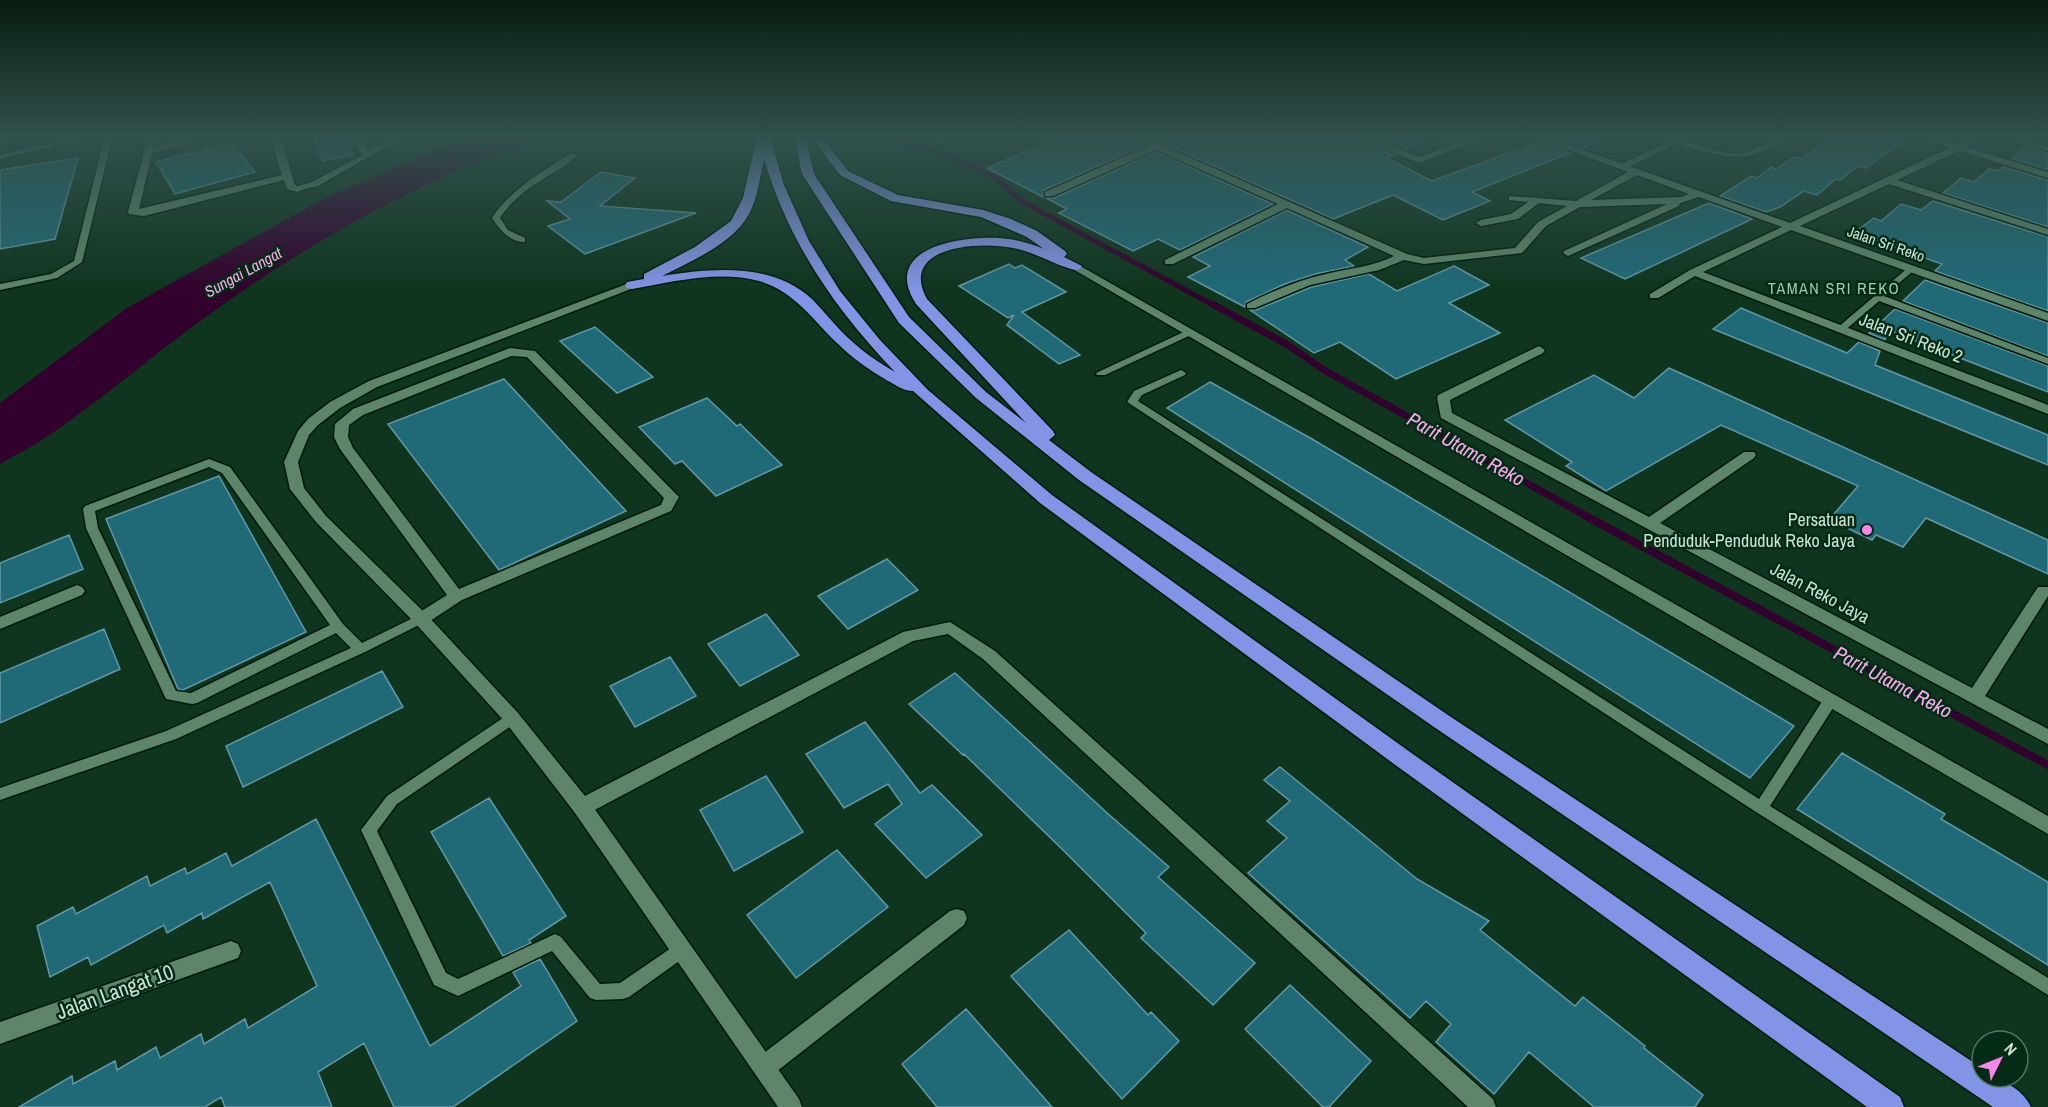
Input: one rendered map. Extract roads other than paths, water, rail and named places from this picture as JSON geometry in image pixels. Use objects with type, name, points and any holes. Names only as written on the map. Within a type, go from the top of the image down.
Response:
[{"type":"highway","points":[[632,285],[692,256],[731,227],[742,215],[750,188]]},
{"type":"highway","points":[[779,188],[803,241],[834,293],[875,343],[923,393],[1046,500],[1890,1107]]},
{"type":"highway","points":[[817,188],[904,320],[981,395],[1085,476],[1441,721],[2017,1107]]},
{"type":"highway","points":[[873,188],[895,198],[983,214],[1006,222],[1032,234],[1075,266]]},
{"type":"highway","points":[[1075,266],[1011,243],[984,240],[962,242],[934,251],[917,264],[912,282],[921,301],[1085,476]]},
{"type":"highway","points":[[632,285],[700,274],[726,273],[776,282],[800,296],[842,340],[863,358],[887,375],[923,393]]},
{"type":"street","points":[[139,188],[133,212],[138,213],[241,188]]},
{"type":"street","points":[[293,188],[298,189]]},
{"type":"street","points":[[1049,194],[1063,188]]},
{"type":"street","points":[[1250,188],[1403,256],[1424,261],[1518,251],[1542,224],[1608,188]]},
{"type":"street","name":"Jalan Sri Reko","points":[[1680,188],[2048,317]]},
{"type":"street","points":[[1654,296],[1694,272],[1872,188]]},
{"type":"street","points":[[1912,188],[2048,232]]},
{"type":"street","points":[[1568,253],[1698,194]]},
{"type":"street","points":[[1513,198],[1580,204],[1683,200]]},
{"type":"street","points":[[1481,223],[1514,217],[1536,201]]},
{"type":"street","points":[[1169,262],[1287,204]]},
{"type":"street","points":[[1251,306],[1286,288],[1389,264],[1403,256]]},
{"type":"street","points":[[1075,266],[2048,826]]},
{"type":"street","name":"Jalan Sri Reko 2","points":[[1694,272],[2048,410]]},
{"type":"street","points":[[632,285],[373,384],[335,405],[313,422],[303,434],[291,462],[297,489],[321,519],[421,619],[512,718],[582,807],[791,1107]]},
{"type":"street","name":"Jalan Reko Jaya","points":[[1539,350],[1443,398],[1446,415],[2048,737]]},
{"type":"street","points":[[421,619],[456,596],[666,508],[672,497],[531,354],[510,352],[358,412],[342,424],[341,437],[347,449],[456,596]]},
{"type":"street","points":[[1649,524],[1749,454]]},
{"type":"street","points":[[0,623],[77,591]]},
{"type":"street","points":[[1975,698],[2043,591]]},
{"type":"street","points":[[582,807],[909,636],[950,628],[989,655],[1485,1107]]},
{"type":"street","points":[[764,1067],[957,918]]},
{"type":"street","name":"Jalan Langat 10","points":[[0,1034],[231,951]]},
{"type":"lane","points":[[0,287],[54,276],[78,262],[96,188]]},
{"type":"lane","points":[[298,189],[303,188]]},
{"type":"lane","points":[[522,240],[505,232],[496,218],[502,208],[525,188]]},
{"type":"lane","points":[[1840,330],[1910,268]]},
{"type":"lane","points":[[1878,297],[2048,361]]},
{"type":"lane","points":[[1101,373],[1190,332]]},
{"type":"lane","points":[[1181,373],[1138,393],[1132,402],[1761,808],[2048,987]]},
{"type":"lane","points":[[338,627],[192,699],[171,695],[92,528],[89,509],[209,463],[226,470],[338,627],[360,649]]},
{"type":"lane","points":[[0,794],[171,735],[421,619]]},
{"type":"lane","points":[[1761,808],[1830,701]]},
{"type":"lane","points":[[512,718],[392,800],[369,830],[440,980],[458,988],[555,942],[596,992],[623,991],[683,949]]},
{"type":"water","name":"Sungai Langat","points":[[349,188],[421,188],[328,237],[246,288],[51,434],[0,464],[0,403],[127,308],[325,198]]},
{"type":"waterway","name":"Parit Utama Reko","points":[[1006,188],[1021,201],[1215,306]]},
{"type":"waterway","name":"Parit Utama Reko","points":[[1212,304],[1288,345],[1324,370],[1586,516]]},
{"type":"waterway","name":"Parit Utama Reko","points":[[1584,515],[2048,765]]},
{"type":"place","name":"Persatuan Penduduk-Penduduk Reko Jaya","points":[[1867,530]]},
{"type":"district","name":"TAMAN SRI REKO","points":[[1834,288]]}]
